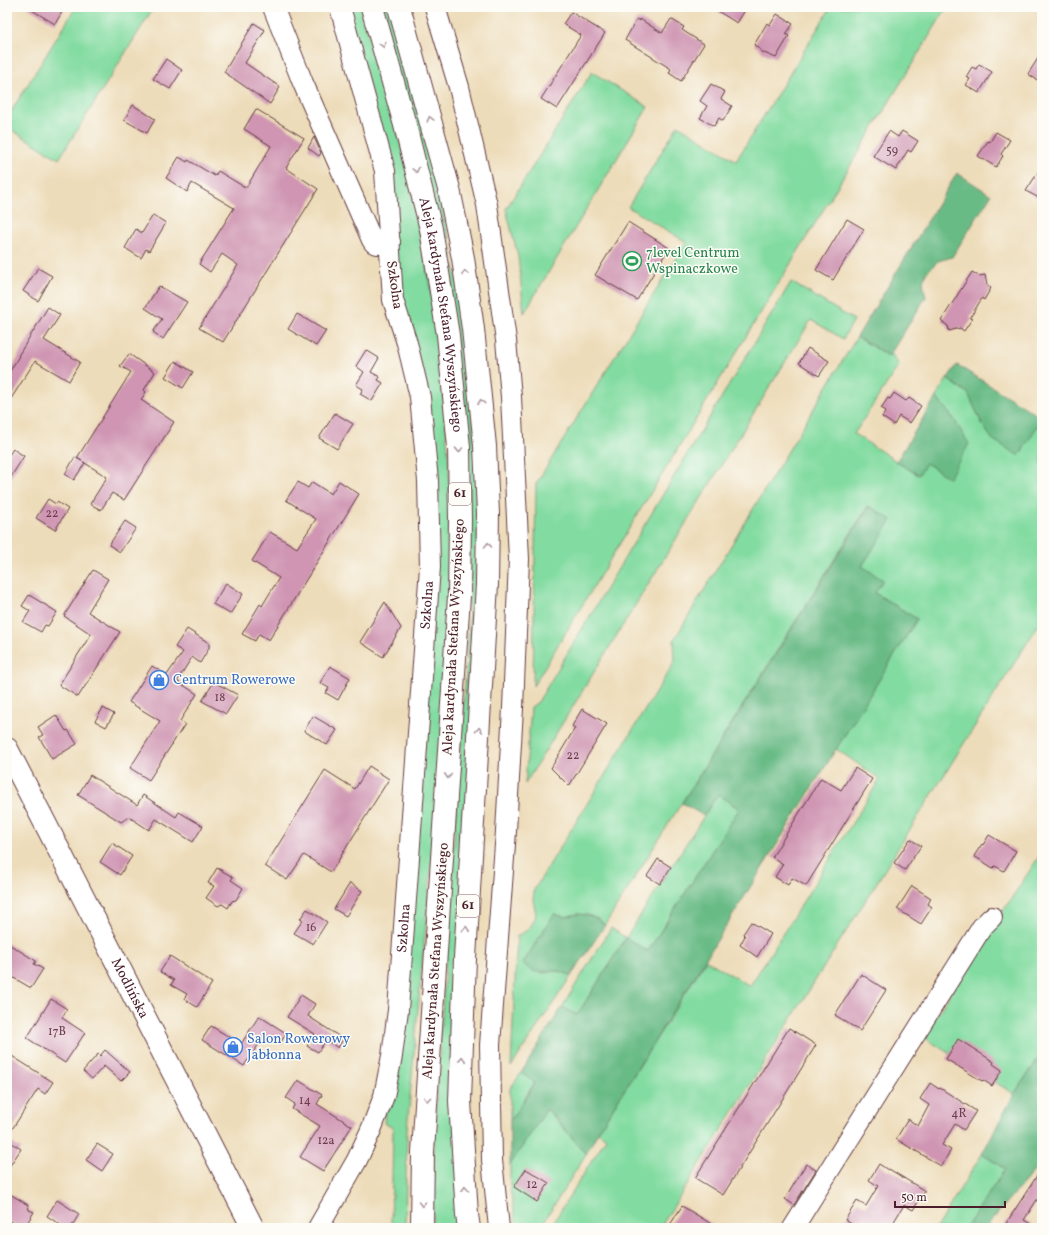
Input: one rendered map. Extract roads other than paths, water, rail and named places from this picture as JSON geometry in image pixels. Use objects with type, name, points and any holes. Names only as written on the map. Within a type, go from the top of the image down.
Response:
[{"type":"main road","name":"Aleja kardynała Stefana Wyszyńskiego","points":[[372,7],[405,126],[431,229],[448,335],[459,447],[459,596],[423,1152],[422,1228]]},
{"type":"main road","name":"Aleja kardynała Stefana Wyszyńskiego","points":[[399,7],[449,189],[463,258],[474,329],[485,446],[488,513],[487,584],[465,958],[460,1101],[469,1228]]},
{"type":"main road","name":"Modlińska","points":[[7,749],[253,1228]]},
{"type":"street","name":"Szkolna","points":[[273,7],[303,83],[372,240],[374,243],[378,244],[390,242],[393,300],[407,343],[420,397],[428,481],[429,583],[398,1010],[392,1056],[384,1096],[371,1130],[357,1160],[318,1228]]},
{"type":"street","points":[[340,7],[385,171],[390,242]]},
{"type":"street","points":[[435,7],[459,87],[487,205],[506,340],[511,397],[518,567],[513,708],[506,831],[490,1045],[492,1160],[499,1228]]},
{"type":"street","points":[[793,1228],[982,928],[992,917]]},
{"type":"place","name":"7level Centrum Wspinaczkowe","points":[[632,261]]},
{"type":"place","name":"Centrum Rowerowe","points":[[159,680]]},
{"type":"place","name":"Salon Rowerowy Jabłonna","points":[[233,1047]]}]
